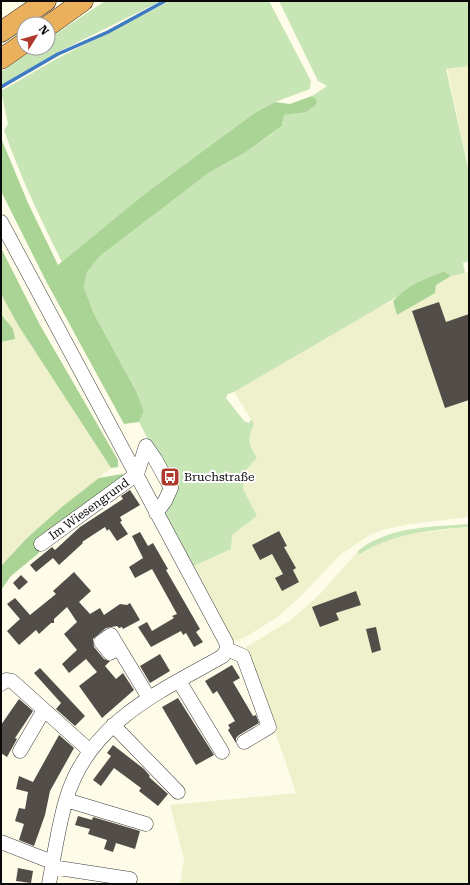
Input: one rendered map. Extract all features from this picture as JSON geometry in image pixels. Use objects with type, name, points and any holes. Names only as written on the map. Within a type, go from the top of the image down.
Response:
[{"type":"highway","points":[[1,32],[46,1]]},
{"type":"highway","points":[[56,20],[84,1]]},
{"type":"highway","points":[[1,59],[16,49]]},
{"type":"street","points":[[1,222],[226,642],[227,649],[223,656],[138,704],[113,725],[90,751],[76,775],[66,800],[49,884]]},
{"type":"street","points":[[137,474],[146,446],[171,488],[165,501],[156,513]]},
{"type":"street","name":"Im Wiesengrund","points":[[41,544],[137,474]]},
{"type":"street","points":[[119,648],[149,698]]},
{"type":"street","points":[[227,649],[243,656],[269,727],[244,742]]},
{"type":"street","points":[[1,684],[6,680],[12,681],[90,751]]},
{"type":"street","points":[[179,681],[222,752]]},
{"type":"street","points":[[20,751],[44,710]]},
{"type":"street","points":[[113,725],[178,792]]},
{"type":"street","points":[[66,800],[146,824]]},
{"type":"street","points":[[1,842],[52,864],[130,879]]},
{"type":"green space","points":[[105,1],[161,1],[56,53],[56,34]]},
{"type":"green space","points":[[170,1],[269,1],[311,81],[310,89],[275,102],[256,112],[147,192],[62,262],[31,197],[4,130],[8,124],[1,91],[58,58]]},
{"type":"green space","points":[[279,1],[469,1],[469,66],[446,69],[469,172],[469,261],[463,263],[465,273],[451,276],[444,271],[433,276],[234,392],[228,394],[226,398],[244,421],[249,423],[251,419],[254,424],[250,434],[250,441],[257,458],[244,472],[243,489],[257,516],[232,535],[231,549],[192,567],[162,513],[173,488],[139,422],[144,411],[136,391],[93,312],[84,287],[87,272],[100,256],[210,172],[246,152],[269,136],[282,126],[284,115],[291,114],[316,99],[312,96],[327,86],[318,81]]},
{"type":"green space","points":[[24,56],[52,56],[1,86],[1,72]]},
{"type":"green space","points":[[469,66],[469,171],[447,69]]},
{"type":"green space","points":[[312,96],[316,99],[317,104],[306,112],[284,115],[282,126],[246,152],[210,172],[100,256],[87,272],[84,287],[93,312],[136,391],[144,411],[139,422],[124,424],[46,281],[1,191],[1,138],[28,203],[58,265],[147,192],[256,112],[275,102],[290,104]]},
{"type":"green space","points":[[1,248],[40,325],[118,460],[118,467],[111,468],[18,325],[1,294]]},
{"type":"green space","points":[[444,271],[451,276],[436,285],[435,293],[397,315],[393,301],[417,283]]},
{"type":"green space","points":[[469,272],[469,517],[410,524],[382,530],[370,535],[340,555],[300,597],[276,618],[244,638],[234,641],[230,640],[190,568],[231,549],[232,535],[257,516],[243,489],[244,472],[257,458],[252,448],[249,435],[254,424],[234,392],[370,312],[393,301],[397,314],[435,293],[436,285],[451,276]]},
{"type":"green space","points":[[1,294],[18,325],[111,468],[27,538],[1,566],[1,342],[15,339],[6,319],[1,314]]},
{"type":"green space","points":[[1,314],[13,329],[15,339],[1,342]]},
{"type":"green space","points":[[122,474],[125,478],[38,543],[39,553],[11,576],[1,590],[1,566],[27,538],[63,506],[99,478]]},
{"type":"green space","points":[[469,524],[469,527],[426,531],[398,537],[359,555],[358,551],[370,543],[397,532],[426,527]]},
{"type":"green space","points":[[469,527],[469,884],[180,884],[184,859],[170,805],[296,793],[246,647],[291,620],[320,594],[358,551],[359,555],[384,541],[411,534]]},
{"type":"building","points":[[439,302],[446,322],[469,314],[469,400],[445,408],[412,311]]},
{"type":"building","points":[[130,490],[140,505],[120,517],[122,521],[120,522],[128,534],[117,541],[109,529],[107,531],[105,527],[82,542],[83,543],[59,565],[53,558],[36,572],[30,565],[52,547],[55,550],[80,527],[123,499],[121,496]]},
{"type":"building","points":[[279,531],[287,546],[284,547],[296,568],[293,570],[299,582],[282,591],[275,578],[283,574],[272,554],[260,560],[252,545]]},
{"type":"building","points":[[140,532],[148,546],[153,543],[168,569],[166,570],[200,629],[196,632],[203,642],[194,647],[186,633],[183,635],[181,631],[151,647],[138,627],[147,622],[152,631],[174,618],[172,616],[177,614],[152,569],[135,578],[129,567],[143,558],[132,536]]},
{"type":"building","points":[[74,572],[91,591],[79,602],[90,614],[100,608],[104,615],[120,604],[127,605],[130,603],[140,620],[123,629],[122,627],[119,628],[117,626],[106,628],[93,639],[94,647],[104,659],[110,661],[105,666],[116,679],[123,673],[134,690],[102,718],[79,686],[97,672],[86,659],[69,673],[62,664],[77,650],[64,634],[77,622],[67,607],[54,619],[54,623],[51,623],[39,634],[36,630],[19,645],[7,631],[20,619],[7,604],[15,598],[30,615],[56,594],[53,591]]},
{"type":"building","points":[[21,575],[28,582],[19,590],[13,583]]},
{"type":"building","points":[[356,591],[361,605],[336,613],[339,620],[320,627],[312,607]]},
{"type":"building","points":[[376,627],[381,650],[372,653],[366,629]]},
{"type":"building","points":[[160,654],[170,671],[150,683],[140,666]]},
{"type":"building","points":[[232,665],[240,678],[233,682],[253,716],[256,715],[259,723],[239,735],[236,738],[236,743],[228,730],[230,728],[228,725],[235,721],[217,691],[213,694],[205,681]]},
{"type":"building","points":[[40,668],[85,716],[75,726],[56,709],[61,703],[34,673]]},
{"type":"building","points":[[178,698],[214,755],[196,765],[162,707]]},
{"type":"building","points":[[19,699],[33,711],[15,738],[17,739],[7,757],[1,753],[1,725]]},
{"type":"building","points":[[59,735],[74,748],[50,791],[45,815],[34,846],[19,840],[24,824],[15,821],[19,808],[25,809],[28,792],[16,789],[19,776],[33,782]]},
{"type":"building","points":[[113,745],[144,769],[150,776],[149,777],[168,794],[158,806],[139,791],[141,788],[114,768],[101,786],[93,780],[111,756],[107,753]]},
{"type":"building","points":[[78,816],[92,820],[93,817],[140,831],[135,849],[116,843],[113,852],[104,849],[107,840],[88,834],[90,829],[75,825]]},
{"type":"building","points":[[18,868],[33,871],[31,883],[16,881]]},
{"type":"waterway","points":[[1,87],[58,54],[108,32],[165,1]]},
{"type":"place","name":"Bruchstraße","points":[[170,477]]}]
